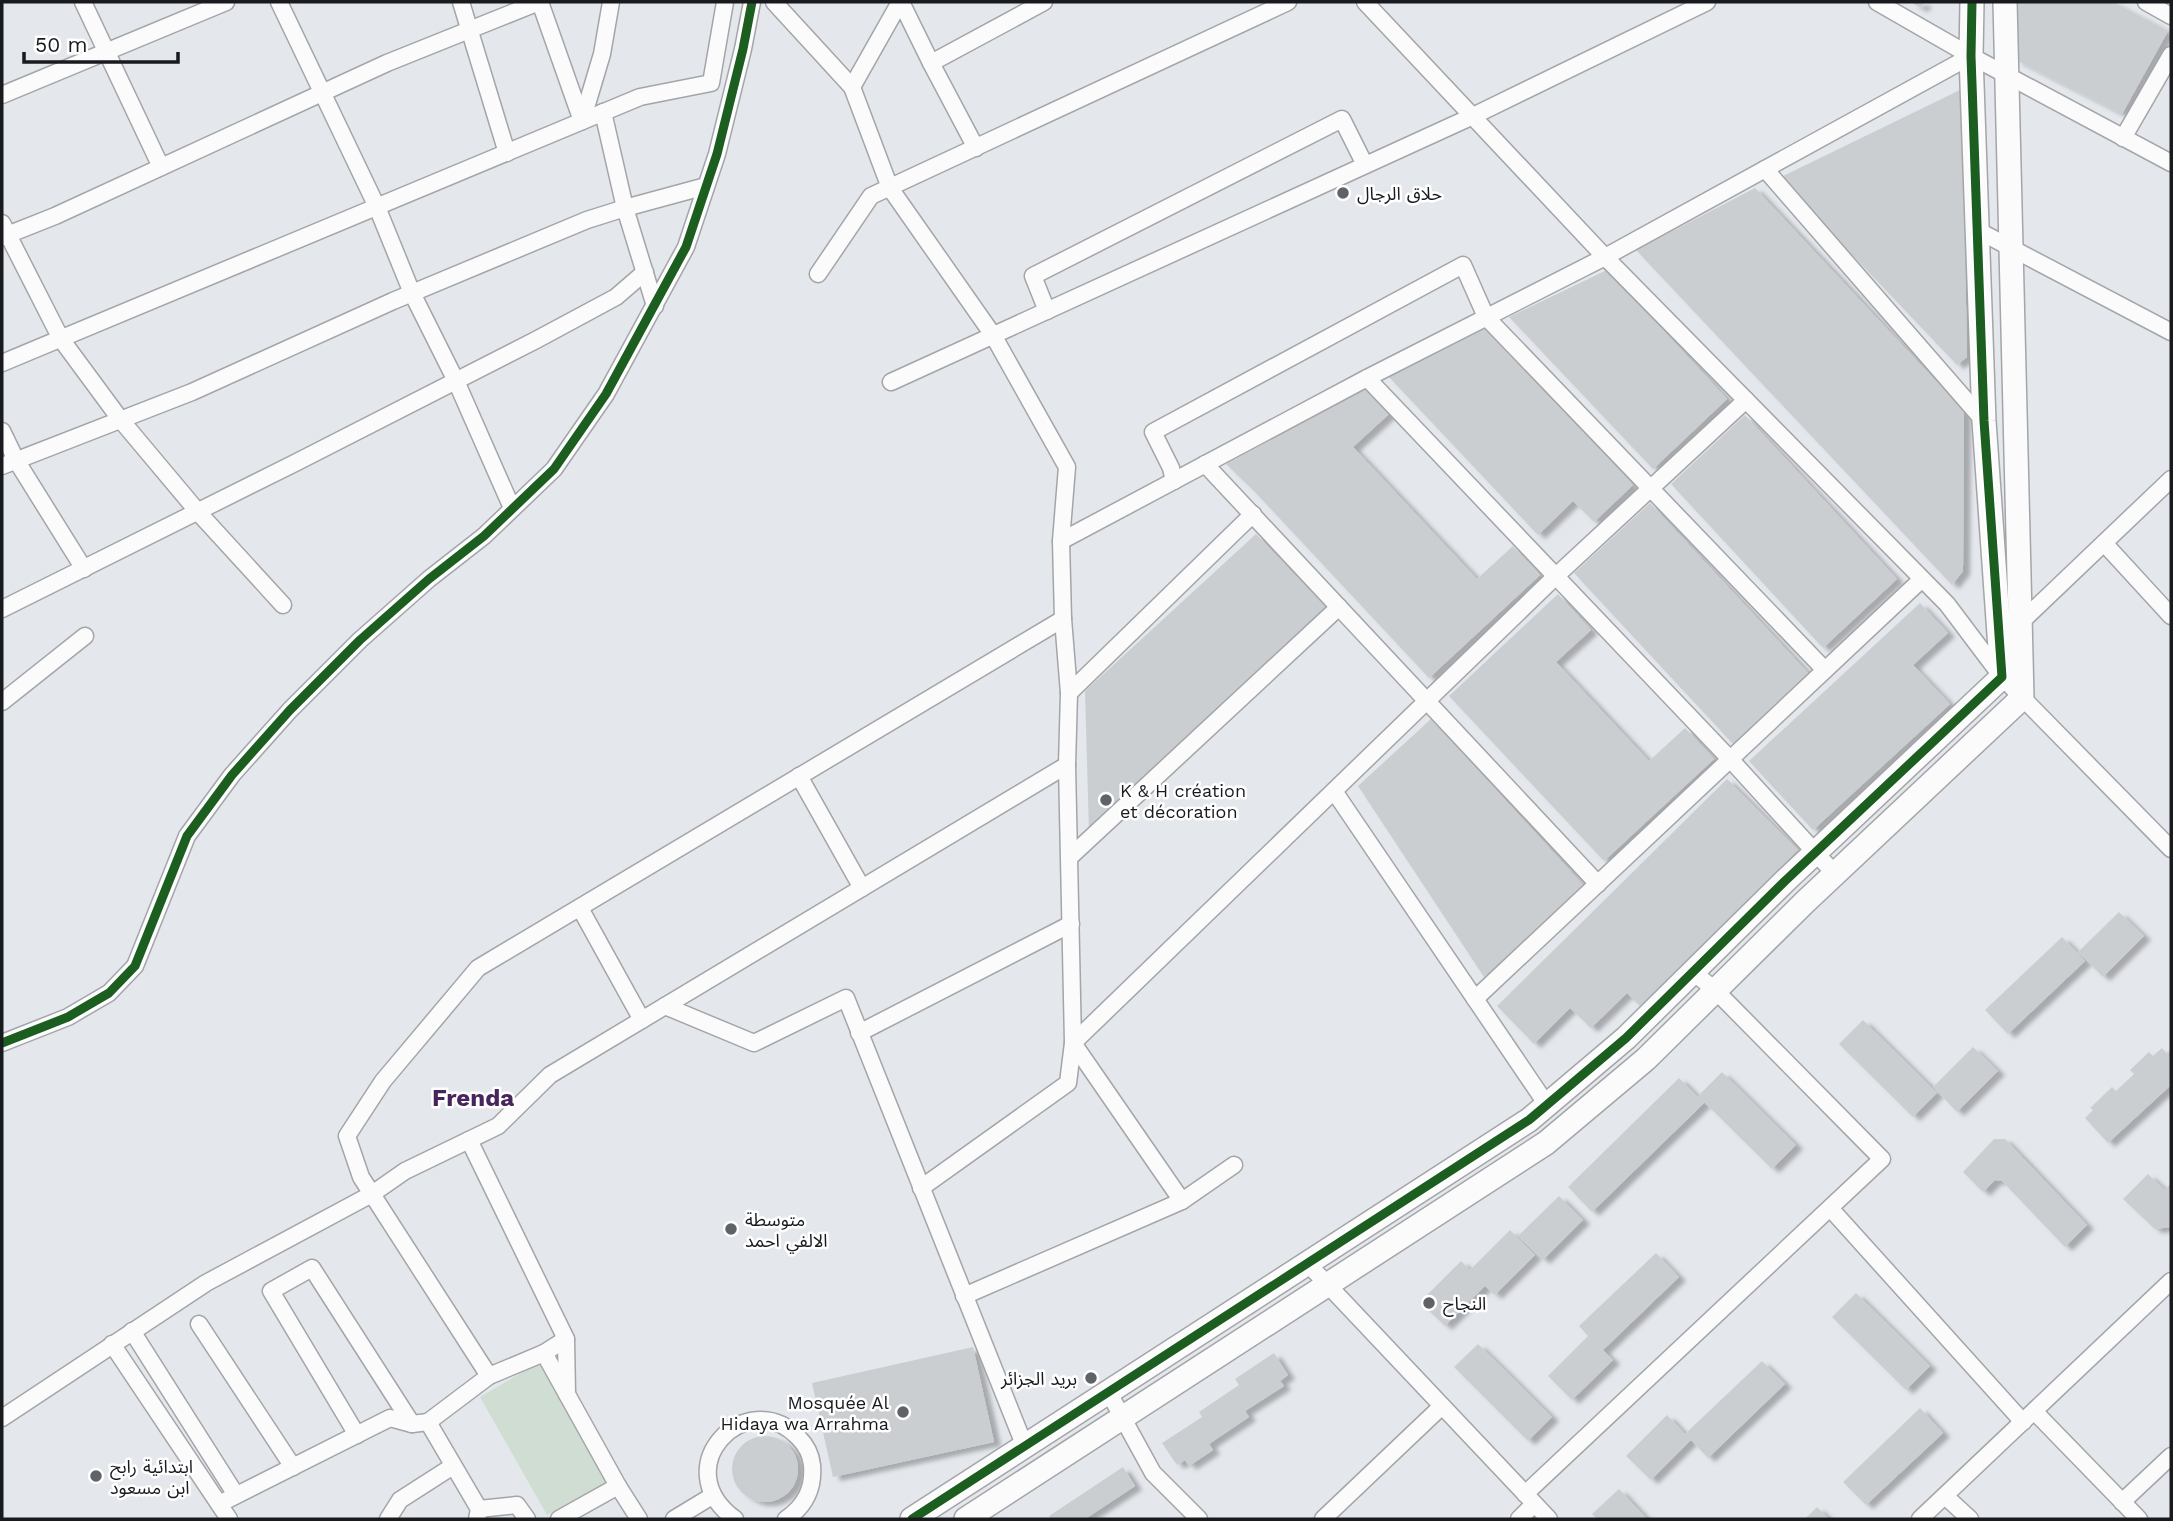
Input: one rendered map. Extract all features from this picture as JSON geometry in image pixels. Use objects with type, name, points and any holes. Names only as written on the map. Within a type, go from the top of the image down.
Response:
[{"type":"street","points":[[83,2],[162,167]]},
{"type":"street","points":[[2,95],[226,2]]},
{"type":"street","points":[[279,2],[377,207],[412,293],[456,381],[512,508]]},
{"type":"street","points":[[461,2],[507,152]]},
{"type":"street","points":[[283,604],[198,512],[120,419],[61,339],[4,232],[162,167],[387,63],[540,2],[582,121]]},
{"type":"street","points":[[582,121],[602,54],[611,2]]},
{"type":"street","points":[[2,363],[640,97],[711,83],[725,2]]},
{"type":"street","points":[[2,1043],[68,1017],[109,993],[135,966],[187,836],[232,775],[290,710],[360,640],[429,579],[485,536],[554,469],[606,394],[686,247],[717,153],[752,2]]},
{"type":"street","points":[[774,2],[852,87],[890,188],[993,335],[1067,467],[1061,541],[1063,619],[1069,692],[1067,765],[1073,1043],[1068,1083],[921,1188]]},
{"type":"street","points":[[852,87],[900,2]]},
{"type":"street","points":[[900,2],[976,148]]},
{"type":"street","points":[[932,62],[1044,2]]},
{"type":"street","points":[[818,274],[871,196],[1288,2]]},
{"type":"street","points":[[1365,2],[1605,257],[1947,604],[2002,677],[2022,698],[2164,831],[2171,849]]},
{"type":"street","points":[[891,382],[1473,116],[1707,2]]},
{"type":"street","points":[[1877,2],[1971,56],[2171,163]]},
{"type":"street","points":[[1972,2],[1971,56],[1984,421],[2002,677]]},
{"type":"street","points":[[966,1519],[1546,1143],[1646,1059],[1835,874],[2022,698],[2005,2]]},
{"type":"street","points":[[2146,2],[2171,16]]},
{"type":"street","points":[[2123,138],[2171,55]]},
{"type":"street","points":[[1061,541],[1367,378],[1605,257],[1971,56]]},
{"type":"street","points":[[603,112],[625,208],[655,306]]},
{"type":"street","points":[[1047,311],[1033,276],[1342,119],[1365,165]]},
{"type":"street","points":[[1765,169],[1984,421]]},
{"type":"street","points":[[9,463],[192,392],[412,293],[587,220],[706,187]]},
{"type":"street","points":[[1977,230],[2171,332]]},
{"type":"street","points":[[1174,481],[1171,468],[1153,432],[1464,265],[1486,317],[1825,670]]},
{"type":"street","points":[[2,609],[456,381],[616,296],[645,272]]},
{"type":"street","points":[[1367,378],[1730,759],[1835,874]]},
{"type":"street","points":[[1073,1043],[1556,576],[1746,400]]},
{"type":"street","points":[[2,431],[9,463],[84,569]]},
{"type":"street","points":[[1205,464],[1598,884]]},
{"type":"street","points":[[2020,623],[2104,543],[2168,488]]},
{"type":"street","points":[[1069,692],[1253,514]]},
{"type":"street","points":[[2104,543],[2171,616]]},
{"type":"street","points":[[1475,999],[1922,579]]},
{"type":"street","points":[[1070,857],[1339,607]]},
{"type":"street","points":[[489,1376],[360,1177],[347,1136],[383,1081],[478,968],[1063,619]]},
{"type":"street","points":[[2,702],[85,636]]},
{"type":"street","points":[[912,1519],[1529,1120],[1626,1038],[1814,853],[2002,677]]},
{"type":"street","points":[[2,1418],[206,1283],[372,1194],[405,1171],[498,1126],[550,1075],[1067,765]]},
{"type":"street","points":[[799,776],[862,888]]},
{"type":"street","points":[[1334,791],[1546,1105]]},
{"type":"street","points":[[580,908],[642,1020]]},
{"type":"street","points":[[859,1032],[1071,924]]},
{"type":"street","points":[[1519,1519],[1530,1499],[1882,1159],[1715,990],[1693,972]]},
{"type":"street","points":[[665,1006],[754,1043],[846,998],[1025,1447]]},
{"type":"street","points":[[1073,1043],[1181,1201]]},
{"type":"street","points":[[469,1140],[566,1339],[567,1394]]},
{"type":"street","points":[[964,1296],[1181,1201],[1234,1165]]},
{"type":"street","points":[[1829,1208],[2029,1416],[2138,1519]]},
{"type":"street","points":[[1308,1264],[1549,1519]]},
{"type":"street","points":[[357,1435],[271,1291],[312,1268],[453,1466],[478,1514],[517,1505],[527,1519]]},
{"type":"street","points":[[1920,1519],[2171,1281]]},
{"type":"street","points":[[199,1324],[292,1467]]},
{"type":"street","points":[[132,1331],[236,1495]]},
{"type":"street","points":[[219,1504],[390,1418],[420,1423],[489,1376],[544,1353],[566,1339]]},
{"type":"street","points":[[112,1344],[229,1519]]},
{"type":"street","points":[[544,1353],[639,1519]]},
{"type":"street","points":[[1109,1393],[1153,1473],[1199,1519]]},
{"type":"street","points":[[1323,1519],[1442,1406]]},
{"type":"street","points":[[735,1519],[723,1510],[712,1496],[708,1479],[709,1462],[715,1445],[727,1432],[742,1423],[759,1420],[776,1423],[792,1431],[804,1443],[811,1459],[813,1476],[810,1493],[800,1508],[787,1519]]},
{"type":"street","points":[[2122,1502],[2171,1456]]},
{"type":"street","points":[[387,1519],[400,1500],[453,1466]]},
{"type":"street","points":[[559,1519],[618,1486]]},
{"type":"street","points":[[674,1519],[712,1496]]},
{"type":"street","points":[[1945,1496],[1970,1519]]},
{"type":"shaded area","points":[[542,1361],[610,1480],[547,1515],[480,1397]]},
{"type":"building","points":[[1910,2],[1925,2],[1921,8]]},
{"type":"building","points":[[2014,2],[2113,2],[2168,31],[2122,114],[2016,60]]},
{"type":"building","points":[[1962,89],[1967,357],[1957,365],[1779,178]]},
{"type":"building","points":[[1755,188],[1964,411],[1963,571],[1952,585],[1636,250]]},
{"type":"building","points":[[1607,270],[1727,399],[1653,469],[1509,317]]},
{"type":"building","points":[[1482,325],[1633,485],[1594,522],[1573,501],[1538,535],[1388,376]]},
{"type":"building","points":[[1366,388],[1389,414],[1353,447],[1477,579],[1513,546],[1540,575],[1429,678],[1226,464]]},
{"type":"building","points":[[1745,415],[1897,579],[1823,648],[1671,484]]},
{"type":"building","points":[[1650,503],[1809,674],[1733,744],[1574,573]]},
{"type":"building","points":[[1256,534],[1326,608],[1089,833],[1085,691]]},
{"type":"building","points":[[1558,594],[1591,630],[1556,662],[1649,761],[1685,728],[1714,759],[1604,861],[1449,696]]},
{"type":"building","points":[[1920,603],[1948,633],[1913,665],[1950,704],[1813,830],[1749,761]]},
{"type":"building","points":[[1431,719],[1584,886],[1484,977],[1358,786]]},
{"type":"building","points":[[1727,779],[1798,850],[1640,1006],[1627,993],[1591,1028],[1570,1008],[1534,1044],[1497,1006]]},
{"type":"building","points":[[2119,912],[2144,936],[2103,977],[2078,952]]},
{"type":"building","points":[[2062,937],[2085,961],[2008,1034],[1985,1010]]},
{"type":"building","points":[[1863,1020],[1937,1093],[1913,1117],[1839,1044]]},
{"type":"building","points":[[1973,1047],[1998,1071],[1957,1112],[1933,1087]]},
{"type":"building","points":[[2162,1048],[2171,1058],[2171,1085],[2108,1143],[2085,1118],[2093,1110],[2090,1108],[2112,1087],[2116,1091],[2134,1074],[2130,1070],[2149,1052],[2153,1056]]},
{"type":"building","points":[[1722,1072],[1796,1145],[1772,1169],[1698,1096]]},
{"type":"building","points":[[1679,1078],[1704,1103],[1592,1212],[1568,1187]]},
{"type":"building","points":[[1994,1139],[2005,1139],[2087,1225],[2065,1247],[2002,1181],[1995,1180],[1983,1192],[1963,1172]]},
{"type":"building","points":[[2148,1174],[2165,1190],[2171,1183],[2171,1227],[2155,1229],[2123,1199]]},
{"type":"building","points":[[1559,1196],[1583,1220],[1543,1260],[1518,1236]]},
{"type":"building","points":[[1510,1230],[1535,1255],[1495,1295],[1485,1286],[1445,1326],[1420,1302],[1461,1261],[1470,1270]]},
{"type":"building","points":[[1656,1253],[1679,1277],[1603,1350],[1613,1360],[1572,1400],[1548,1376],[1588,1336],[1579,1326]]},
{"type":"building","points":[[1856,1293],[1930,1366],[1906,1390],[1832,1317]]},
{"type":"building","points":[[1478,1344],[1552,1417],[1528,1441],[1454,1367]]},
{"type":"building","name":"Mosquée Al Hidaya wa Arrahma","points":[[973,1347],[994,1442],[833,1477],[812,1383]]},
{"type":"building","points":[[1274,1353],[1288,1375],[1280,1381],[1284,1386],[1245,1411],[1249,1417],[1209,1444],[1213,1450],[1189,1466],[1185,1460],[1177,1465],[1162,1443],[1202,1417],[1199,1412],[1239,1385],[1235,1379]]},
{"type":"building","points":[[1762,1361],[1785,1384],[1708,1458],[1691,1440],[1651,1480],[1626,1456],[1667,1415],[1685,1434]]},
{"type":"building","points":[[1920,1408],[1943,1433],[1866,1505],[1843,1482]]},
{"type":"building","points":[[765,1436],[778,1439],[788,1446],[795,1456],[798,1469],[795,1482],[788,1492],[778,1499],[765,1502],[752,1499],[742,1492],[735,1482],[732,1469],[735,1456],[742,1446],[752,1439]]},
{"type":"building","points":[[1123,1467],[1135,1486],[1085,1519],[1051,1519],[1049,1516]]},
{"type":"building","points":[[1619,1489],[1647,1519],[1597,1519],[1592,1514]]},
{"type":"building","points":[[1817,1507],[1829,1519],[1805,1519]]},
{"type":"cycle path","points":[[2,1043],[68,1017],[109,993],[135,966],[187,836],[232,775],[290,710],[360,640],[429,579],[484,536],[554,469],[606,394],[686,247],[717,154],[752,2]]},
{"type":"cycle path","points":[[912,1519],[1529,1120],[1626,1038],[1785,881],[2002,677],[1984,421],[1971,56],[1972,2]]},
{"type":"place","name":"حلاق الرجال","points":[[1343,193]]},
{"type":"place","name":"K & H création et décoration","points":[[1106,800]]},
{"type":"place","name":"متوسطة الالفي احمد","points":[[731,1229]]},
{"type":"place","name":"النجاح","points":[[1429,1303]]},
{"type":"place","name":"بريد الجزائر","points":[[1091,1378]]},
{"type":"place","name":"Mosquée Al Hidaya wa Arrahma","points":[[903,1412]]},
{"type":"place","name":"ابتدائية رابح ابن مسعود","points":[[96,1476]]},
{"type":"district","name":"Frenda","points":[[473,1098]]}]
